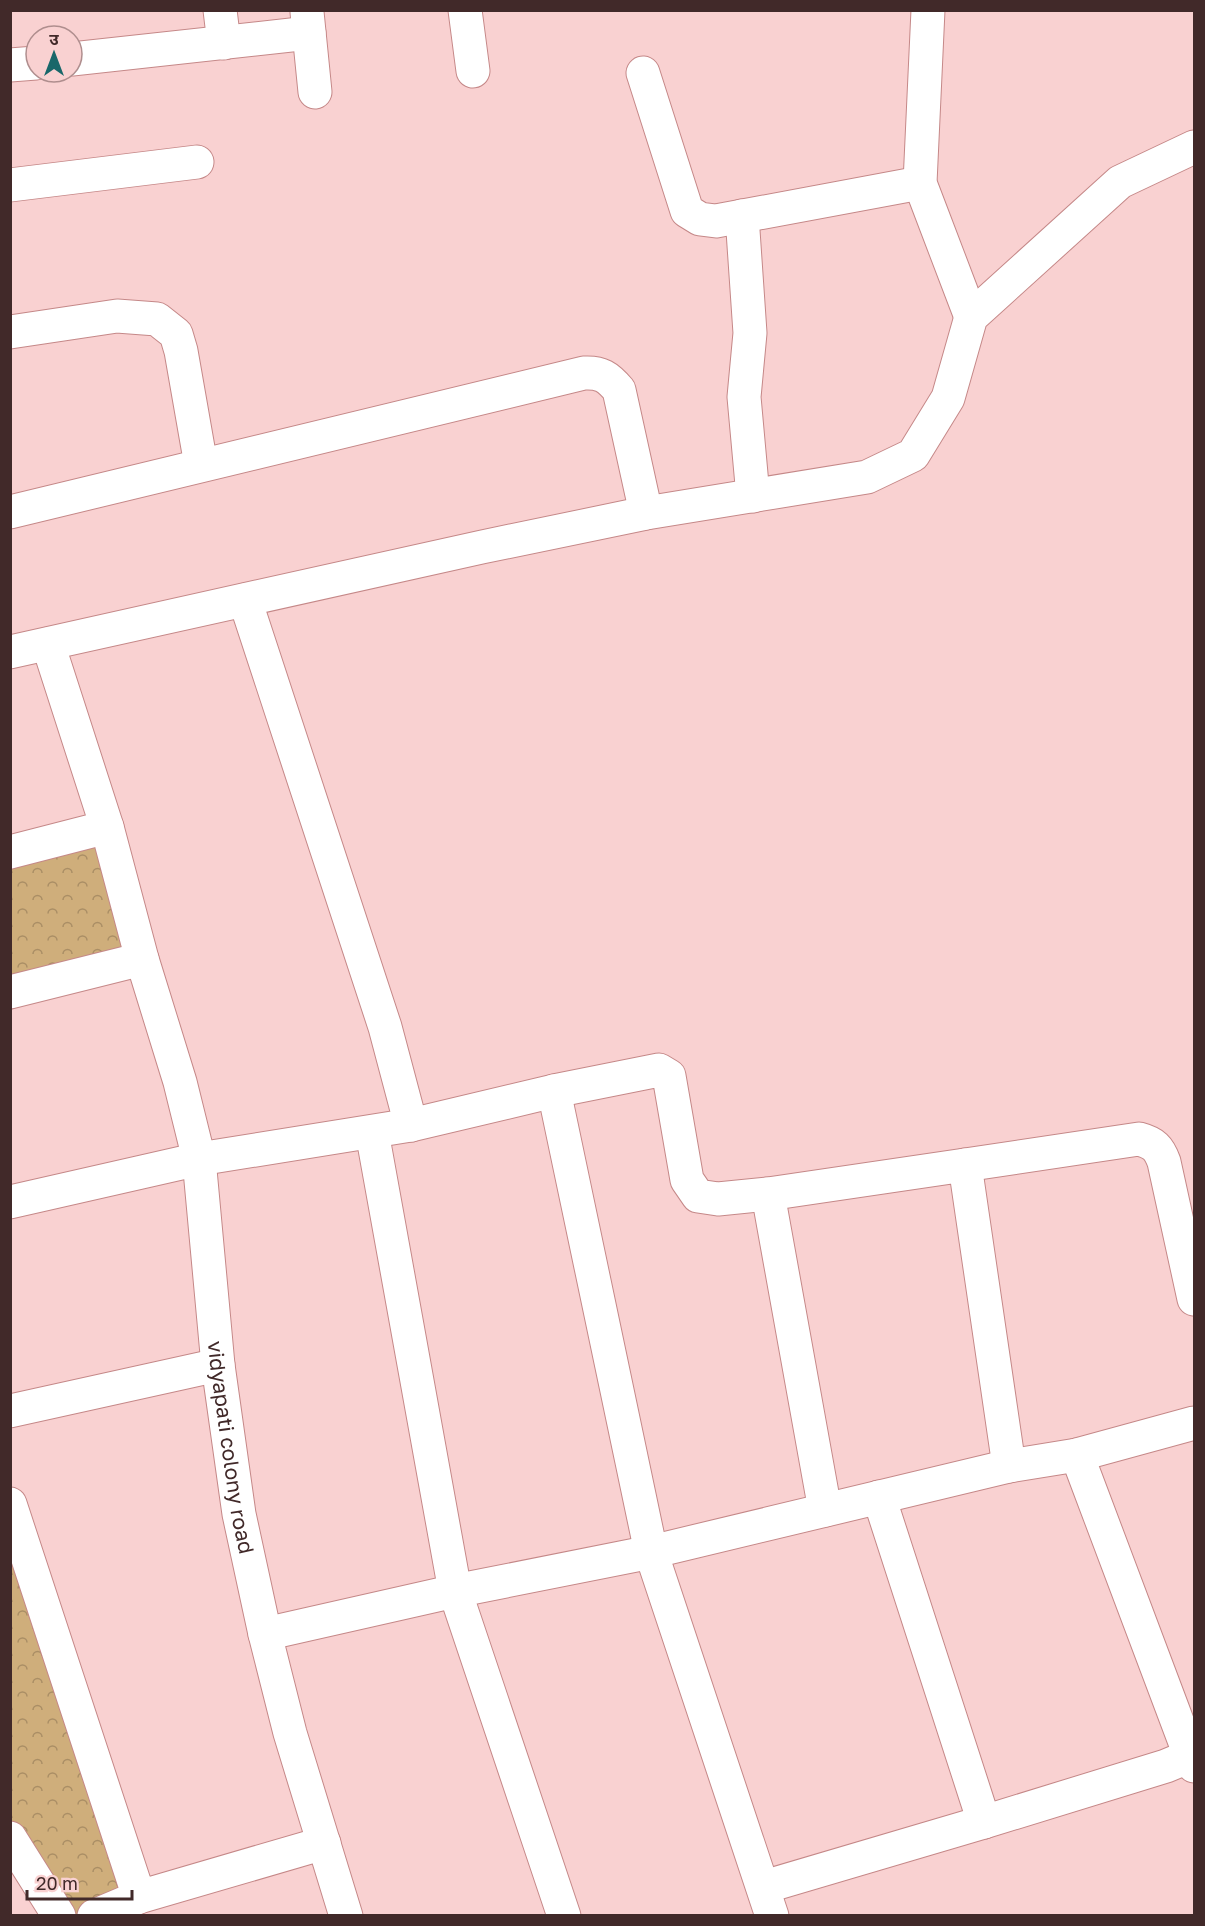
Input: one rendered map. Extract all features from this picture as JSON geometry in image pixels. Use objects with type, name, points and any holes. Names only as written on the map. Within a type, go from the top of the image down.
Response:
[{"type":"street","points":[[220,10],[224,43]]},
{"type":"street","points":[[465,10],[473,71]]},
{"type":"street","points":[[928,10],[920,183],[971,317]]},
{"type":"street","points":[[84,58],[224,43],[308,22],[315,92]]},
{"type":"street","points":[[643,73],[687,211],[700,219],[716,222],[920,183]]},
{"type":"street","points":[[10,652],[482,547],[646,513],[867,477],[913,455],[948,398],[971,317],[1120,182],[1194,147]]},
{"type":"street","points":[[10,185],[197,162]]},
{"type":"street","points":[[742,216],[750,333],[744,398],[753,496]]},
{"type":"street","points":[[10,332],[117,316],[156,319],[176,334],[201,465]]},
{"type":"street","points":[[10,512],[584,373],[597,372],[609,378],[619,390],[646,513]]},
{"type":"street","points":[[245,600],[385,1027],[411,1125]]},
{"type":"street","name":"vidyapati colony road","points":[[48,644],[107,827],[142,959],[180,1082],[199,1159],[218,1365],[239,1514],[290,1734],[346,1916]]},
{"type":"street","points":[[10,852],[107,827]]},
{"type":"street","points":[[10,992],[142,959]]},
{"type":"street","points":[[10,1202],[199,1159],[411,1125],[554,1091],[659,1070],[669,1076],[687,1180],[698,1196],[718,1199],[768,1194],[1139,1139],[1151,1142],[1160,1151],[1164,1162],[1194,1299]]},
{"type":"street","points":[[554,1091],[651,1552],[768,1901],[984,1822],[1166,1766],[1192,1761],[1077,1455]]},
{"type":"street","points":[[372,1132],[456,1591],[564,1916]]},
{"type":"street","points":[[965,1165],[1009,1466]]},
{"type":"street","points":[[768,1194],[825,1510]]},
{"type":"street","points":[[10,1412],[218,1365]]},
{"type":"street","points":[[265,1634],[456,1591],[651,1552],[1009,1466],[1077,1455],[1194,1423]]},
{"type":"street","points":[[879,1497],[984,1822]]},
{"type":"street","points":[[10,1504],[139,1897]]},
{"type":"street","points":[[10,1838],[59,1916]]},
{"type":"street","points":[[94,1916],[139,1897],[324,1843]]},
{"type":"green space","points":[[100,840],[139,977],[11,1004],[11,864]]},
{"type":"green space","points":[[10,1560],[133,1879],[77,1915],[74,1915],[11,1820]]}]
